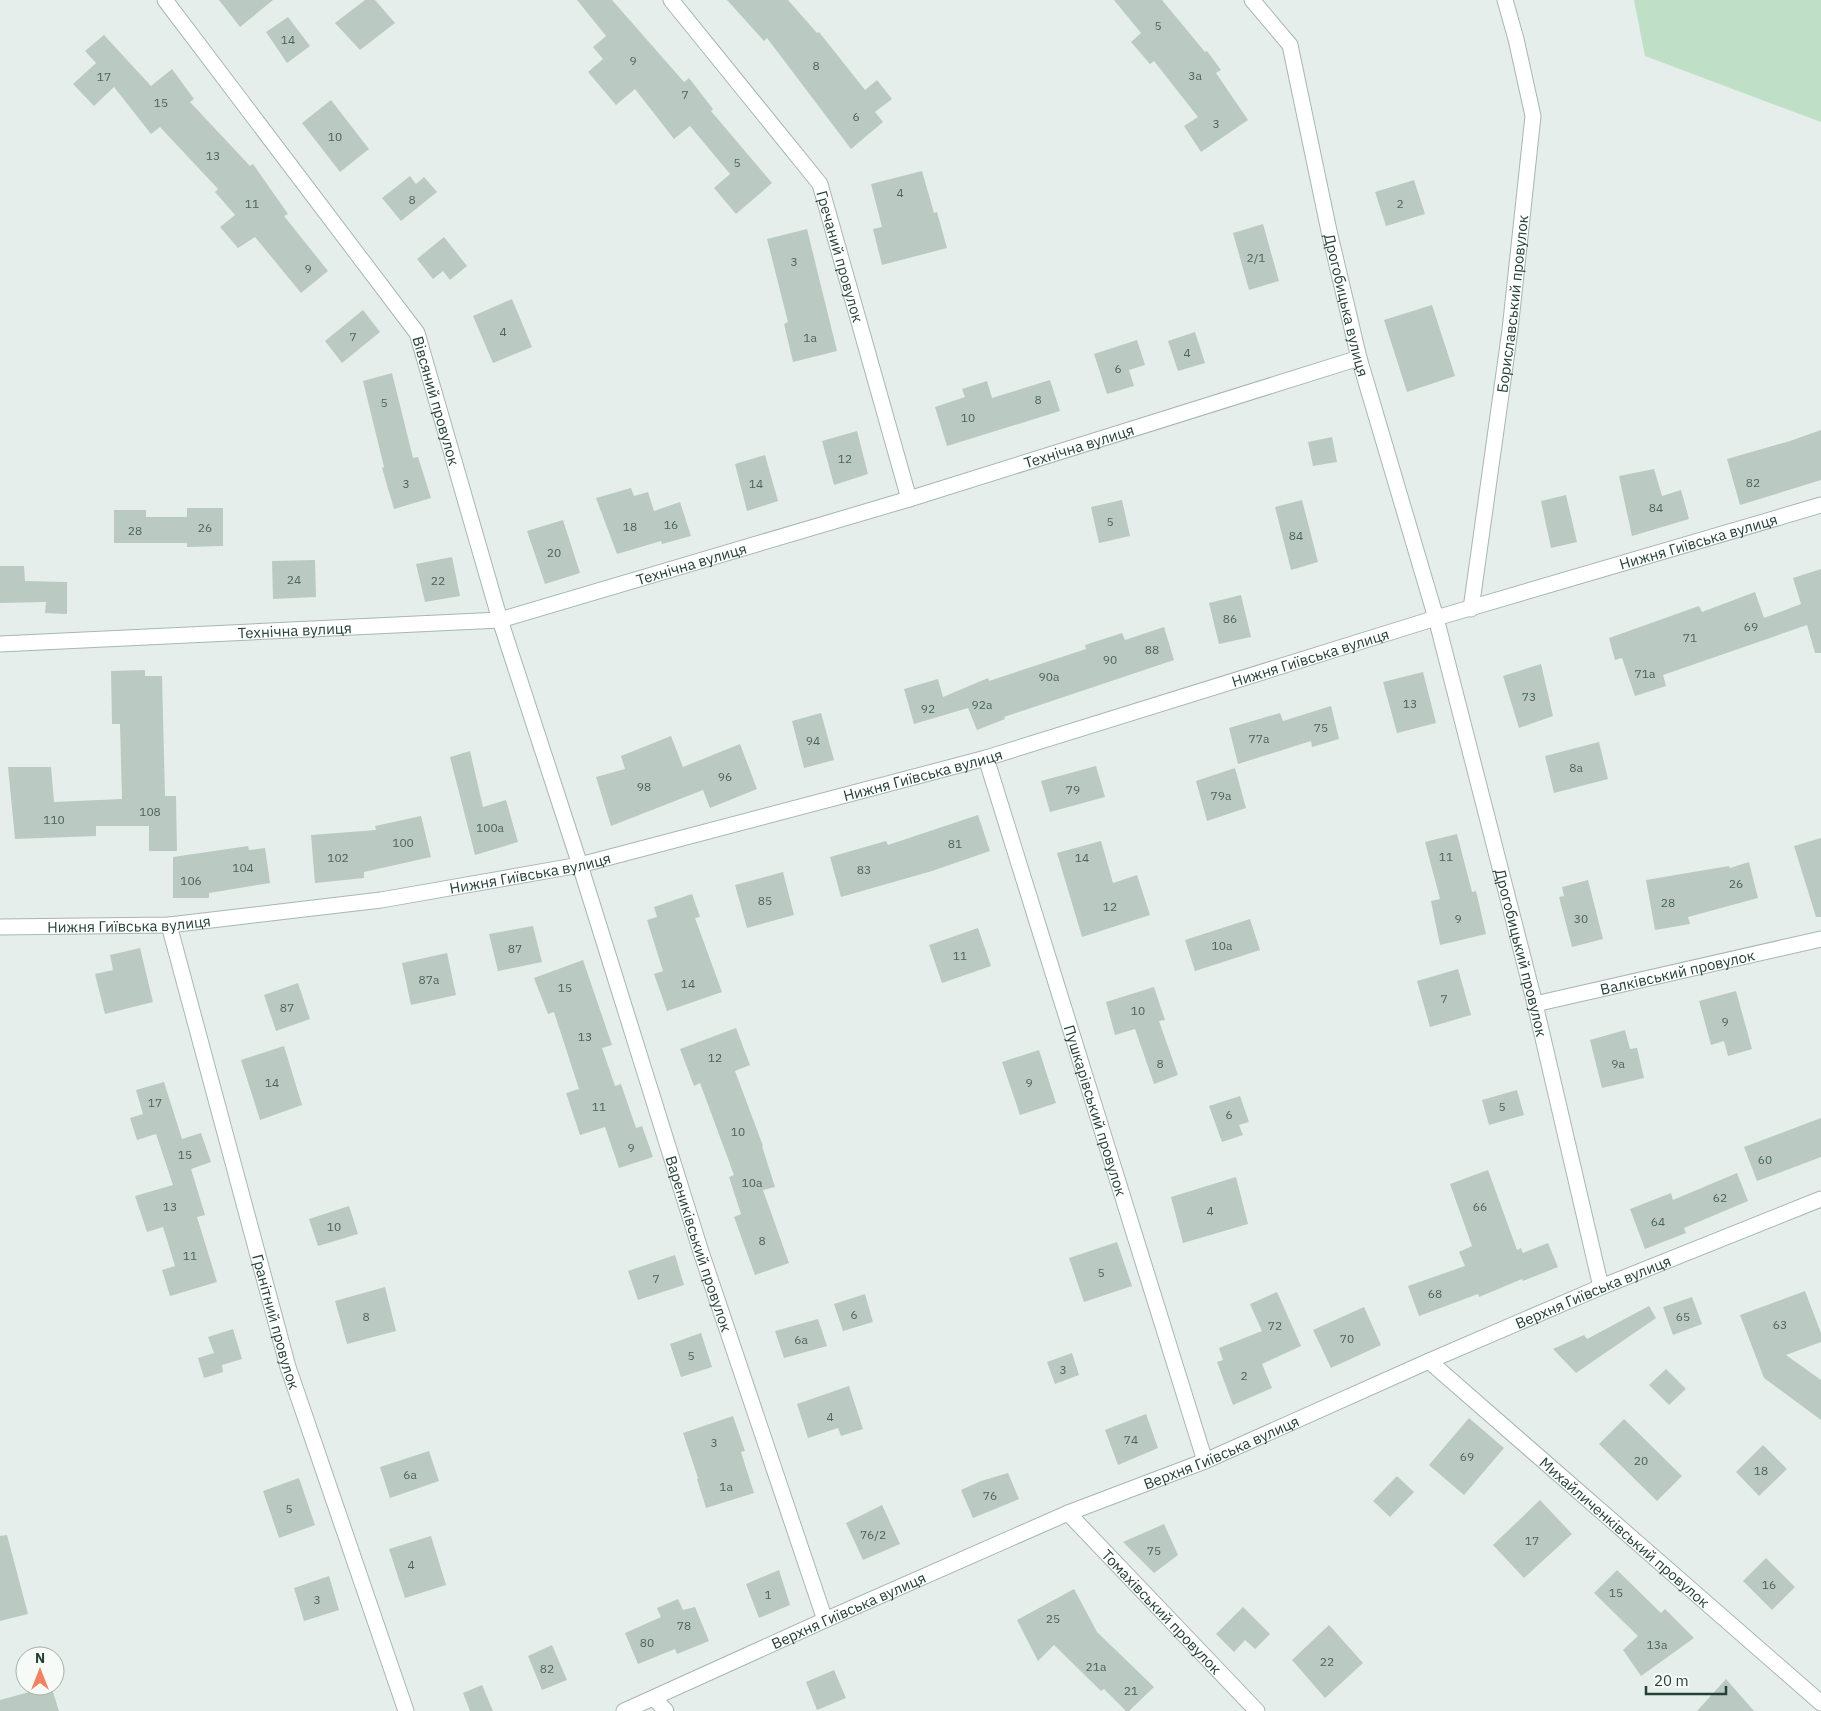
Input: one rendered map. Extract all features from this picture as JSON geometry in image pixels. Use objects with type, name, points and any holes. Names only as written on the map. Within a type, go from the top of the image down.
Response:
[{"type":"street","name":"Вівсяний провулок","points":[[165,0],[417,333],[500,620],[580,864]]},
{"type":"street","name":"Гречаний провулок","points":[[671,0],[820,184],[909,499]]},
{"type":"street","name":"Дрогобицька вулиця","points":[[1252,0],[1290,45],[1329,231],[1359,358],[1436,618]]},
{"type":"street","name":"Бориславський провулок","points":[[1471,609],[1510,330],[1533,116],[1505,0]]},
{"type":"street","name":"Технічна вулиця","points":[[0,644],[500,620],[909,499],[1359,358]]},
{"type":"street","name":"Нижня Гиївська вулиця","points":[[0,927],[169,925],[381,900],[580,864],[986,758],[1436,618],[1821,505]]},
{"type":"street","name":"Дрогобицький провулок","points":[[1436,618],[1535,1004],[1602,1288]]},
{"type":"street","name":"Пушкарівський провулок","points":[[986,758],[1206,1461]]},
{"type":"street","name":"Варениківський провулок","points":[[580,864],[701,1252],[825,1620]]},
{"type":"street","name":"Гранітний провулок","points":[[169,925],[288,1367],[406,1711]]},
{"type":"street","name":"Валківський провулок","points":[[1535,1004],[1821,939]]},
{"type":"street","name":"Верхня Гиївська вулиця","points":[[624,1711],[1068,1513],[1206,1461],[1428,1361],[1821,1199]]},
{"type":"street","name":"Михайличенківський провулок","points":[[1428,1361],[1821,1703]]},
{"type":"street","name":"Томахівський провулок","points":[[1068,1513],[1256,1711]]},
{"type":"street","points":[[654,1698],[666,1711]]},
{"type":"green space","points":[[1634,0],[1821,0],[1821,122],[1645,56]]},
{"type":"building","points":[[219,0],[273,0],[240,27]]},
{"type":"building","points":[[365,0],[375,0],[395,23],[360,50],[335,23]]},
{"type":"building","points":[[577,0],[612,0],[684,82],[689,78],[713,109],[711,111],[772,183],[736,214],[714,188],[730,174],[690,126],[674,139],[635,89],[616,105],[588,72],[603,59],[593,47],[606,36]]},
{"type":"building","points":[[727,0],[788,0],[817,33],[819,32],[865,90],[877,80],[892,99],[875,112],[883,122],[851,149],[767,38],[764,41]]},
{"type":"building","points":[[1114,0],[1162,0],[1205,52],[1207,51],[1221,70],[1216,73],[1248,120],[1201,152],[1184,126],[1198,117],[1154,61],[1150,64],[1131,42],[1141,33]]},
{"type":"building","points":[[288,17],[310,46],[287,63],[266,32]]},
{"type":"building","points":[[104,35],[151,86],[172,69],[194,99],[190,102],[250,166],[253,164],[288,214],[284,216],[328,271],[301,293],[255,237],[238,248],[220,227],[235,215],[215,192],[218,189],[160,127],[151,134],[114,87],[94,106],[73,84],[96,63],[85,51]]},
{"type":"building","points":[[331,100],[369,149],[340,172],[302,123]]},
{"type":"building","points":[[922,171],[934,213],[937,212],[947,248],[882,265],[873,229],[882,227],[871,184]]},
{"type":"building","points":[[410,176],[416,184],[424,177],[437,192],[401,221],[382,198]]},
{"type":"building","points":[[1414,180],[1425,214],[1386,226],[1375,192]]},
{"type":"building","points":[[1263,224],[1279,281],[1249,290],[1233,233]]},
{"type":"building","points":[[807,229],[837,351],[793,362],[784,324],[788,322],[767,239]]},
{"type":"building","points":[[444,237],[467,266],[450,280],[443,271],[433,279],[417,259]]},
{"type":"building","points":[[512,299],[532,347],[493,363],[473,316]]},
{"type":"building","points":[[1432,305],[1455,376],[1407,392],[1384,320]]},
{"type":"building","points":[[363,310],[380,332],[342,363],[325,341]]},
{"type":"building","points":[[1195,332],[1205,363],[1178,371],[1168,341]]},
{"type":"building","points":[[1137,340],[1145,365],[1129,370],[1134,386],[1107,394],[1094,354]]},
{"type":"building","points":[[392,373],[413,458],[418,457],[431,498],[394,509],[382,468],[384,467],[363,381]]},
{"type":"building","points":[[1050,380],[1060,411],[947,446],[935,407],[965,397],[962,389],[987,381],[992,398]]},
{"type":"building","points":[[1821,430],[1821,480],[1740,505],[1727,459]]},
{"type":"building","points":[[857,431],[868,474],[834,485],[822,441]]},
{"type":"building","points":[[1332,437],[1337,462],[1313,466],[1308,442]]},
{"type":"building","points":[[765,455],[778,501],[747,511],[735,464]]},
{"type":"building","points":[[1654,469],[1662,496],[1681,490],[1689,519],[1632,536],[1619,476]]},
{"type":"building","points":[[631,488],[634,496],[648,492],[654,511],[680,502],[691,536],[662,544],[661,541],[617,554],[596,498]]},
{"type":"building","points":[[1566,495],[1577,542],[1551,548],[1541,501]]},
{"type":"building","points":[[1122,500],[1130,536],[1099,543],[1091,507]]},
{"type":"building","points":[[1302,500],[1318,562],[1291,570],[1275,507]]},
{"type":"building","points":[[187,508],[223,508],[223,546],[187,547],[187,543],[114,543],[114,510],[146,510],[146,517],[187,517]]},
{"type":"building","points":[[563,520],[580,573],[545,584],[527,531]]},
{"type":"building","points":[[452,557],[460,596],[425,602],[416,564]]},
{"type":"building","points":[[315,560],[316,597],[273,599],[272,561]]},
{"type":"building","points":[[0,566],[24,566],[25,581],[67,582],[67,614],[45,613],[46,602],[0,603]]},
{"type":"building","points":[[1821,569],[1821,653],[1815,653],[1807,625],[1663,675],[1666,686],[1635,696],[1622,658],[1615,660],[1609,638],[1699,606],[1702,612],[1755,592],[1764,618],[1801,604],[1793,578]]},
{"type":"building","points":[[1241,595],[1251,637],[1219,644],[1209,603]]},
{"type":"building","points":[[1164,627],[1174,660],[1004,717],[1005,719],[977,730],[968,708],[914,724],[904,689],[938,679],[943,697],[988,678],[989,681],[1086,649],[1085,645],[1122,633],[1125,640]]},
{"type":"building","points":[[1541,664],[1553,716],[1519,728],[1503,676]]},
{"type":"building","points":[[145,670],[145,676],[162,676],[165,796],[176,796],[177,851],[149,851],[149,826],[96,826],[96,836],[15,839],[8,767],[51,767],[54,802],[122,799],[120,724],[112,724],[111,671]]},
{"type":"building","points":[[1423,672],[1436,723],[1397,733],[1383,682]]},
{"type":"building","points":[[1331,706],[1339,739],[1312,747],[1311,741],[1238,764],[1229,728],[1280,713],[1283,721]]},
{"type":"building","points":[[821,713],[834,760],[804,768],[792,721]]},
{"type":"building","points":[[671,736],[683,767],[740,744],[757,789],[710,808],[703,790],[611,826],[596,777],[625,769],[621,756]]},
{"type":"building","points":[[1599,742],[1608,779],[1554,793],[1545,756]]},
{"type":"building","points":[[470,751],[483,807],[506,800],[518,842],[475,855],[450,757]]},
{"type":"building","points":[[1096,766],[1105,797],[1050,812],[1041,781]]},
{"type":"building","points":[[1235,768],[1246,808],[1207,821],[1196,781]]},
{"type":"building","points":[[978,815],[990,851],[932,871],[841,897],[830,857],[886,841],[888,845]]},
{"type":"building","points":[[421,816],[431,857],[364,872],[364,878],[315,883],[311,835],[376,830],[375,826]]},
{"type":"building","points":[[1457,834],[1472,892],[1476,891],[1486,934],[1440,945],[1431,901],[1440,899],[1425,842]]},
{"type":"building","points":[[1821,838],[1821,917],[1816,917],[1794,846]]},
{"type":"building","points":[[1101,841],[1113,883],[1137,875],[1150,915],[1082,937],[1057,853]]},
{"type":"building","points":[[248,846],[249,850],[265,848],[270,883],[209,893],[209,898],[173,898],[173,857]]},
{"type":"building","points":[[1749,862],[1758,898],[1688,917],[1690,924],[1655,930],[1646,880],[1729,866],[1730,868]]},
{"type":"building","points":[[783,872],[794,915],[747,928],[735,885]]},
{"type":"building","points":[[1588,880],[1603,939],[1572,947],[1559,897],[1564,896],[1562,887]]},
{"type":"building","points":[[692,894],[700,917],[695,918],[722,992],[667,1011],[654,974],[663,971],[647,920],[657,917],[654,907]]},
{"type":"building","points":[[1250,919],[1260,950],[1195,971],[1185,940]]},
{"type":"building","points":[[533,926],[542,962],[498,971],[489,934]]},
{"type":"building","points":[[978,928],[991,966],[942,983],[929,945]]},
{"type":"building","points":[[140,948],[153,1002],[105,1014],[95,974],[113,970],[110,955]]},
{"type":"building","points":[[447,953],[456,995],[411,1005],[402,963]]},
{"type":"building","points":[[583,960],[612,1045],[602,1048],[615,1086],[621,1084],[636,1128],[642,1126],[653,1157],[619,1168],[605,1127],[580,1135],[566,1093],[579,1089],[554,1012],[548,1014],[534,978]]},
{"type":"building","points":[[1458,969],[1471,1015],[1430,1027],[1417,981]]},
{"type":"building","points":[[298,983],[310,1019],[276,1031],[264,995]]},
{"type":"building","points":[[1154,987],[1165,1020],[1159,1021],[1178,1075],[1154,1084],[1135,1029],[1115,1035],[1106,1002]]},
{"type":"building","points":[[1736,991],[1752,1049],[1728,1056],[1724,1041],[1711,1045],[1699,1001]]},
{"type":"building","points":[[736,1028],[750,1065],[735,1071],[763,1146],[775,1187],[763,1190],[789,1263],[755,1275],[734,1217],[741,1214],[729,1177],[734,1175],[700,1083],[694,1086],[680,1049]]},
{"type":"building","points":[[1625,1030],[1630,1049],[1637,1048],[1644,1078],[1602,1088],[1590,1040]]},
{"type":"building","points":[[284,1046],[302,1105],[260,1120],[241,1060]]},
{"type":"building","points":[[1039,1050],[1056,1103],[1020,1115],[1002,1062]]},
{"type":"building","points":[[164,1082],[182,1139],[201,1133],[211,1162],[191,1169],[205,1215],[197,1217],[217,1282],[170,1296],[162,1270],[175,1266],[163,1227],[147,1232],[135,1196],[173,1185],[156,1134],[137,1140],[130,1118],[143,1114],[136,1090]]},
{"type":"building","points":[[1517,1090],[1524,1115],[1489,1125],[1482,1100]]},
{"type":"building","points":[[1240,1096],[1249,1122],[1239,1125],[1243,1135],[1222,1142],[1209,1106]]},
{"type":"building","points":[[1821,1118],[1821,1157],[1757,1181],[1744,1147]]},
{"type":"building","points":[[1488,1170],[1517,1250],[1521,1248],[1523,1253],[1548,1243],[1558,1267],[1523,1281],[1522,1279],[1479,1297],[1478,1294],[1419,1316],[1408,1286],[1465,1266],[1459,1252],[1472,1246],[1450,1184]]},
{"type":"building","points":[[1737,1173],[1748,1201],[1684,1228],[1686,1233],[1645,1249],[1630,1209],[1671,1193],[1673,1200]]},
{"type":"building","points":[[1236,1177],[1248,1224],[1183,1243],[1171,1197]]},
{"type":"building","points":[[349,1206],[358,1234],[318,1246],[309,1219]]},
{"type":"building","points":[[1117,1242],[1132,1286],[1084,1302],[1069,1258]]},
{"type":"building","points":[[675,1255],[684,1285],[638,1300],[628,1271]]},
{"type":"building","points":[[385,1287],[396,1331],[347,1344],[335,1301]]},
{"type":"building","points":[[1805,1291],[1821,1333],[1821,1342],[1786,1355],[1821,1380],[1821,1420],[1764,1378],[1740,1315]]},
{"type":"building","points":[[1277,1292],[1301,1346],[1262,1364],[1272,1388],[1233,1405],[1217,1362],[1223,1360],[1219,1348],[1262,1331],[1250,1304]]},
{"type":"building","points":[[865,1294],[873,1322],[843,1331],[834,1304]]},
{"type":"building","points":[[1692,1297],[1702,1324],[1673,1335],[1663,1307]]},
{"type":"building","points":[[1649,1306],[1656,1318],[1576,1373],[1553,1349],[1584,1335],[1587,1339]]},
{"type":"building","points":[[1364,1307],[1381,1345],[1331,1368],[1313,1330]]},
{"type":"building","points":[[818,1319],[827,1346],[784,1358],[775,1331]]},
{"type":"building","points":[[233,1329],[242,1359],[222,1365],[223,1372],[204,1378],[198,1358],[214,1353],[208,1337]]},
{"type":"building","points":[[701,1333],[712,1367],[681,1377],[670,1344]]},
{"type":"building","points":[[1072,1353],[1079,1375],[1055,1384],[1047,1362]]},
{"type":"building","points":[[1666,1369],[1686,1389],[1669,1405],[1649,1385]]},
{"type":"building","points":[[849,1386],[863,1429],[841,1436],[838,1428],[808,1438],[797,1404]]},
{"type":"building","points":[[1146,1414],[1158,1448],[1118,1465],[1105,1430]]},
{"type":"building","points":[[733,1416],[745,1451],[741,1452],[754,1493],[706,1508],[683,1433]]},
{"type":"building","points":[[1469,1418],[1504,1448],[1464,1495],[1429,1465]]},
{"type":"building","points":[[1624,1419],[1682,1476],[1657,1501],[1599,1444]]},
{"type":"building","points":[[1763,1445],[1787,1469],[1759,1496],[1736,1472]]},
{"type":"building","points":[[429,1451],[439,1481],[390,1498],[380,1467]]},
{"type":"building","points":[[1008,1473],[1019,1499],[973,1518],[961,1490],[981,1481]]},
{"type":"building","points":[[1397,1476],[1414,1492],[1390,1517],[1373,1501]]},
{"type":"building","points":[[299,1478],[315,1525],[279,1538],[263,1491]]},
{"type":"building","points":[[1540,1500],[1572,1534],[1524,1578],[1493,1545]]},
{"type":"building","points":[[882,1505],[900,1544],[863,1560],[846,1523]]},
{"type":"building","points":[[1164,1524],[1178,1555],[1154,1573],[1123,1542]]},
{"type":"building","points":[[7,1535],[28,1614],[0,1621],[0,1536]]},
{"type":"building","points":[[431,1536],[446,1585],[405,1598],[389,1549]]},
{"type":"building","points":[[1766,1558],[1795,1587],[1772,1610],[1743,1581]]},
{"type":"building","points":[[779,1570],[790,1605],[759,1618],[746,1584]]},
{"type":"building","points":[[1617,1570],[1661,1613],[1665,1609],[1694,1638],[1641,1676],[1623,1650],[1638,1636],[1594,1593]]},
{"type":"building","points":[[329,1576],[339,1610],[304,1621],[294,1588]]},
{"type":"building","points":[[1074,1589],[1097,1632],[1154,1687],[1129,1711],[1126,1711],[1104,1689],[1101,1691],[1054,1645],[1038,1661],[1017,1620]]},
{"type":"building","points":[[678,1599],[683,1610],[695,1607],[709,1641],[677,1654],[675,1649],[638,1664],[625,1633],[661,1617],[657,1608]]},
{"type":"building","points":[[1243,1607],[1270,1634],[1255,1649],[1245,1640],[1234,1652],[1216,1634]]},
{"type":"building","points":[[1329,1625],[1363,1663],[1325,1698],[1292,1660]]},
{"type":"building","points":[[552,1645],[567,1680],[542,1690],[528,1656]]},
{"type":"building","points":[[834,1670],[846,1698],[817,1710],[806,1682]]},
{"type":"building","points":[[1726,1679],[1754,1711],[1697,1711]]},
{"type":"building","points":[[482,1685],[493,1711],[470,1711],[463,1693]]},
{"type":"building","points":[[15,1696],[54,1696],[59,1711],[0,1711],[0,1700]]}]
